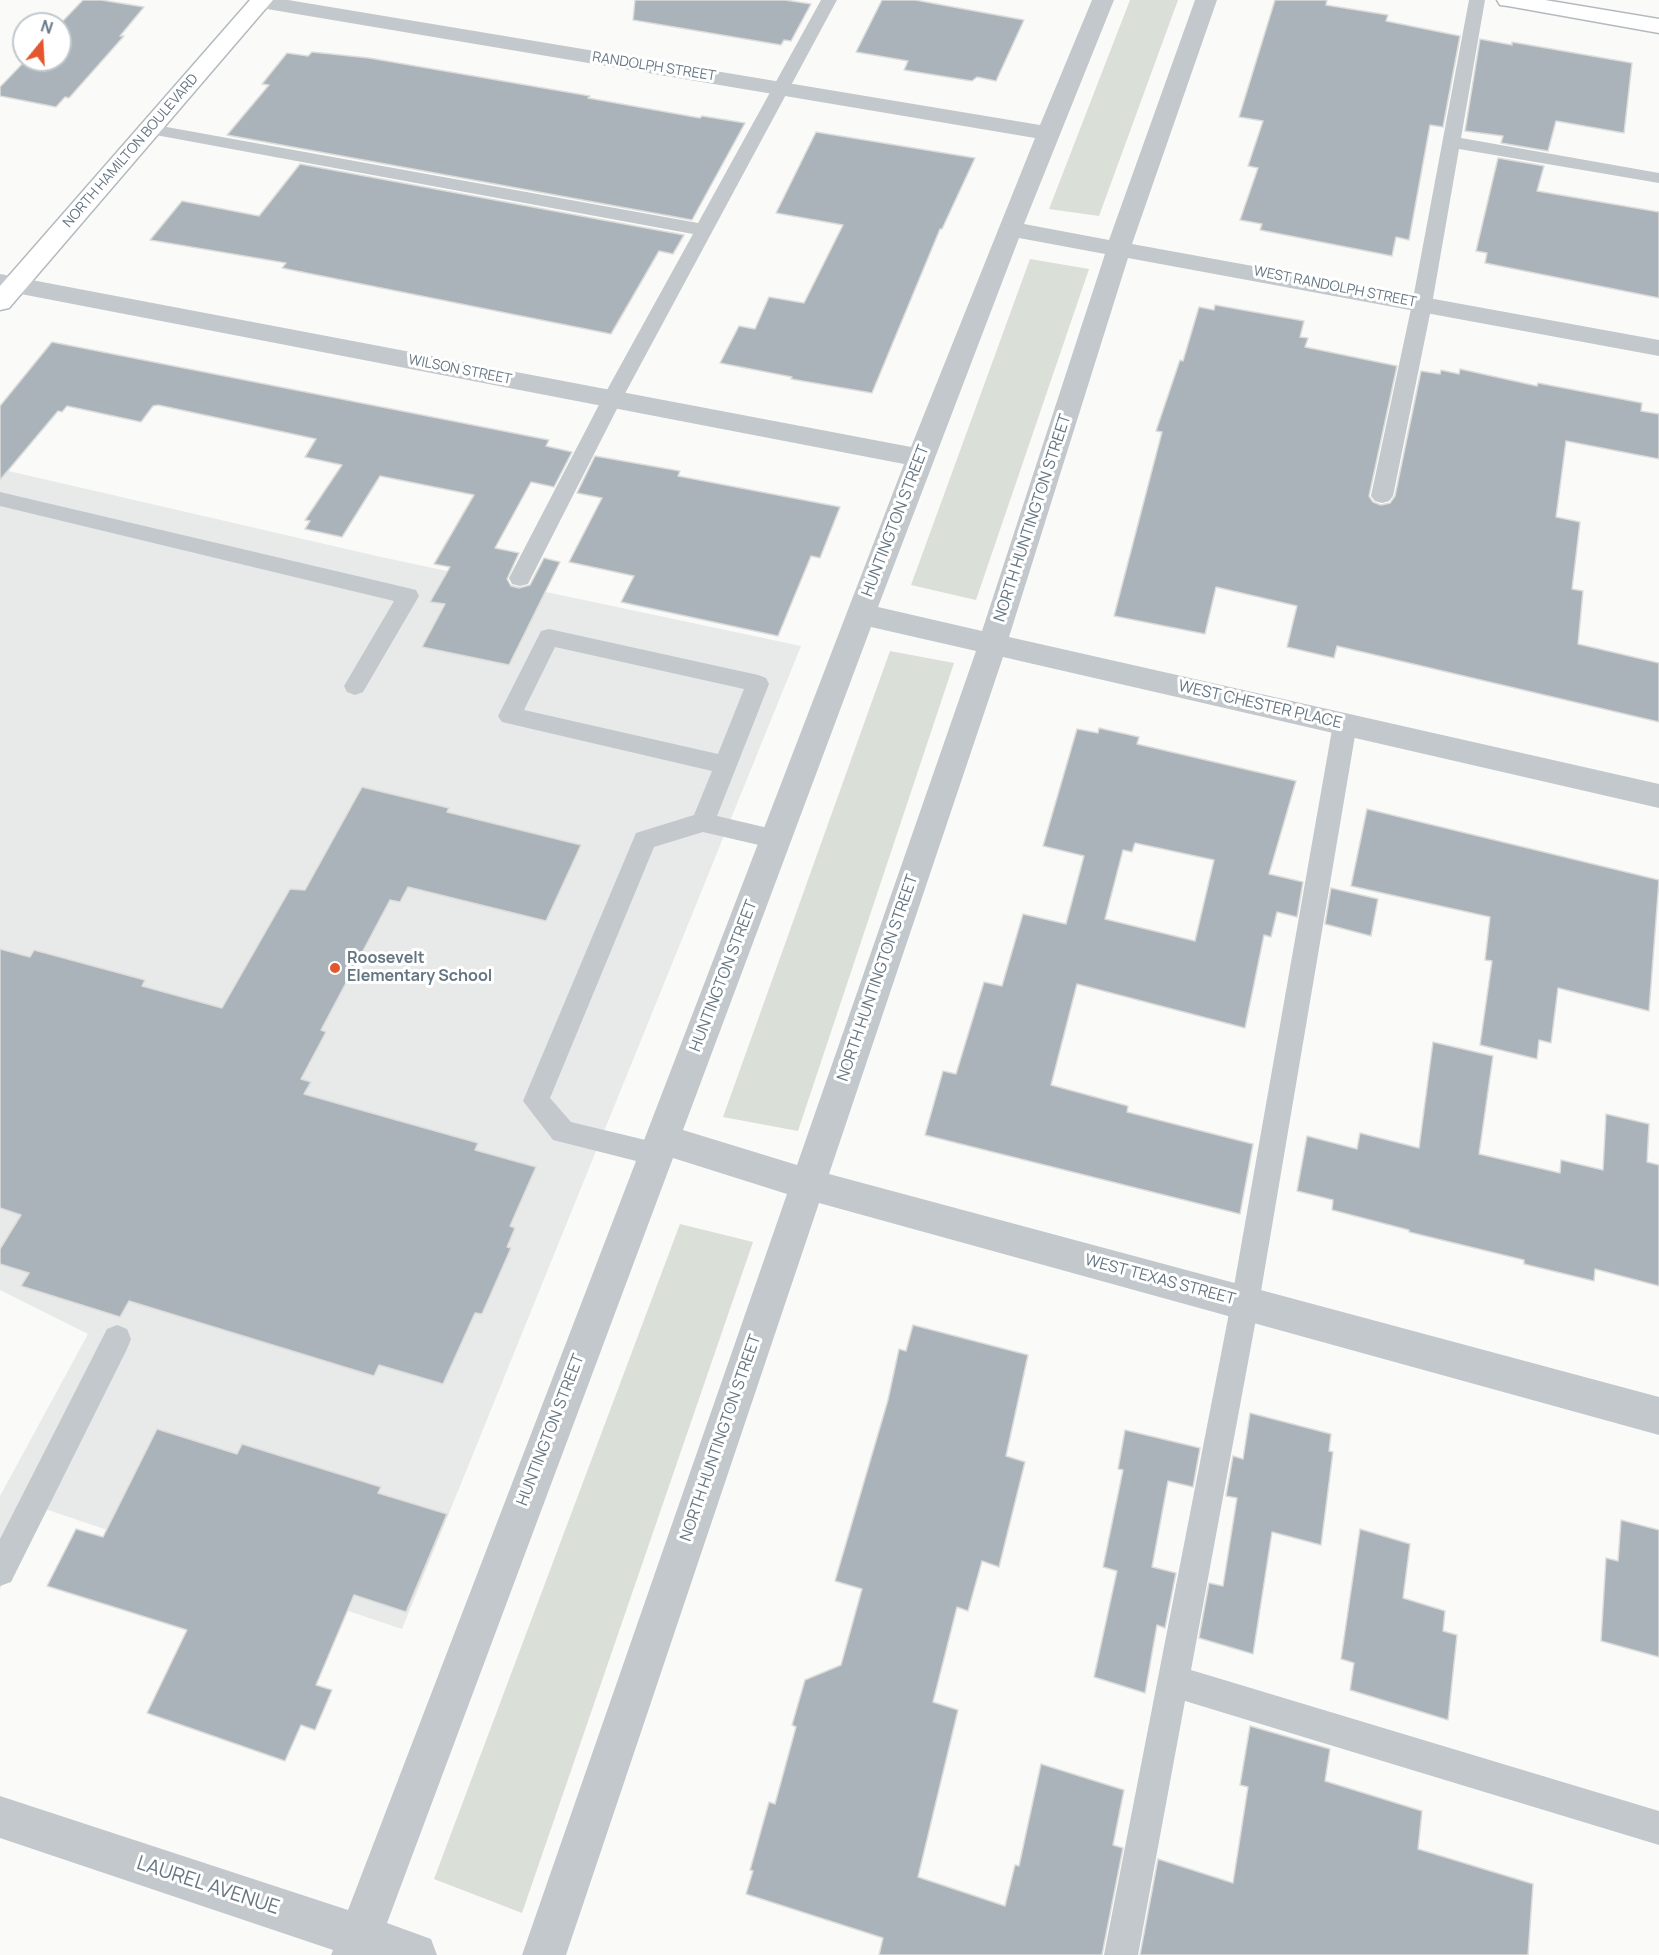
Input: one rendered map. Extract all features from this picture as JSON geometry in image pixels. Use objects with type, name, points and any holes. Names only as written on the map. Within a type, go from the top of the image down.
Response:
[{"type":"street","name":"HUNTINGTON STREET","points":[[356,1946],[920,458],[1103,0]]},
{"type":"street","name":"NORTH HUNTINGTON STREET","points":[[544,1955],[993,643],[1119,248],[1206,0]]},
{"type":"street","points":[[1508,0],[1659,26]]},
{"type":"street","name":"RANDOLPH STREET","points":[[261,1],[1048,133]]},
{"type":"street","name":"NORTH HAMILTON BOULEVARD","points":[[5,290],[261,1]]},
{"type":"street","name":"WEST RANDOLPH STREET","points":[[1010,229],[1659,348]]},
{"type":"street","name":"WILSON STREET","points":[[5,290],[612,399],[920,458]]},
{"type":"street","name":"WEST CHESTER PLACE","points":[[861,614],[1659,796]]},
{"type":"street","name":"WEST TEXAS STREET","points":[[659,1146],[807,1184],[1659,1416]]},
{"type":"street","name":"LAUREL AVENUE","points":[[0,1817],[356,1946],[415,1955]]},
{"type":"lane","points":[[520,578],[612,399],[829,0]]},
{"type":"lane","points":[[1382,496],[1422,304],[1477,0]]},
{"type":"lane","points":[[150,129],[704,230]]},
{"type":"lane","points":[[1451,142],[1659,178]]},
{"type":"lane","points":[[0,499],[408,596],[355,686]]},
{"type":"lane","points":[[703,822],[758,684],[549,637],[510,716],[725,765]]},
{"type":"lane","points":[[1121,1955],[1245,1303],[1345,724]]},
{"type":"lane","points":[[659,1146],[563,1132],[536,1101],[645,840],[703,822],[776,839]]},
{"type":"lane","points":[[0,1571],[117,1339]]},
{"type":"lane","points":[[1173,1681],[1659,1828]]},
{"type":"shaded area","points":[[1130,0],[1178,0],[1099,216],[1049,209]]},
{"type":"shaded area","points":[[1030,259],[1089,269],[976,600],[911,585]]},
{"type":"shaded area","name":"Roosevelt Elementary School","points":[[0,469],[381,557],[801,646],[402,1629],[42,1508],[0,1589],[0,1496],[88,1334],[0,1290]]},
{"type":"shaded area","points":[[890,651],[954,663],[798,1131],[723,1117]]},
{"type":"shaded area","points":[[680,1224],[753,1242],[522,1913],[434,1879]]},
{"type":"building","points":[[83,0],[101,0],[144,7],[120,36],[124,36],[69,98],[65,97],[56,107],[0,96],[0,87],[14,72],[72,72],[72,12]]},
{"type":"building","points":[[635,0],[785,0],[811,4],[791,41],[784,40],[781,45],[633,20]]},
{"type":"building","points":[[882,0],[915,0],[1024,20],[996,81],[977,77],[972,81],[904,70],[908,61],[856,52]]},
{"type":"building","points":[[1275,0],[1327,0],[1326,5],[1388,15],[1386,21],[1460,36],[1443,127],[1430,125],[1409,240],[1396,237],[1392,256],[1260,230],[1262,224],[1240,220],[1258,168],[1248,166],[1263,121],[1239,117]]},
{"type":"building","points":[[1480,39],[1512,45],[1512,42],[1632,63],[1624,133],[1556,121],[1548,151],[1501,143],[1503,136],[1465,131]]},
{"type":"building","points":[[312,52],[369,58],[590,96],[588,98],[700,118],[702,116],[745,123],[692,220],[227,135],[269,85],[262,84],[287,53],[308,56]]},
{"type":"building","points":[[816,132],[975,158],[940,229],[872,393],[791,379],[792,377],[720,363],[739,326],[755,329],[769,297],[804,303],[843,225],[776,213]]},
{"type":"building","points":[[1498,158],[1544,166],[1537,191],[1659,212],[1659,298],[1485,263],[1487,253],[1476,251]]},
{"type":"building","points":[[300,164],[684,235],[673,254],[659,251],[611,334],[282,268],[286,263],[150,240],[182,201],[259,216]]},
{"type":"building","points":[[1215,305],[1304,321],[1300,337],[1308,338],[1305,347],[1397,366],[1369,496],[1373,502],[1381,505],[1390,503],[1395,496],[1421,371],[1440,374],[1441,370],[1459,374],[1460,369],[1537,386],[1538,383],[1642,403],[1641,411],[1659,414],[1659,459],[1566,441],[1556,517],[1580,522],[1572,589],[1583,591],[1578,644],[1659,663],[1659,722],[1337,646],[1334,658],[1287,647],[1297,606],[1216,587],[1205,634],[1114,616],[1162,432],[1156,431],[1180,360],[1183,361],[1199,307],[1214,310]]},
{"type":"building","points":[[52,342],[549,440],[546,446],[572,452],[554,487],[531,482],[495,548],[519,553],[507,579],[511,586],[519,588],[530,585],[544,558],[560,562],[509,665],[422,647],[445,604],[430,602],[450,567],[434,564],[474,495],[380,476],[342,537],[305,529],[310,521],[305,520],[342,465],[305,457],[316,439],[158,405],[153,406],[141,422],[67,406],[62,412],[58,411],[0,480],[0,406]]},
{"type":"building","points":[[595,456],[680,471],[678,476],[840,507],[820,558],[811,556],[778,636],[621,602],[634,576],[569,562],[602,498],[577,493]]},
{"type":"building","points":[[1099,728],[1139,737],[1137,744],[1296,781],[1269,874],[1303,882],[1297,917],[1277,912],[1271,937],[1264,935],[1245,1028],[1077,984],[1051,1085],[1128,1106],[1127,1112],[1253,1144],[1240,1214],[925,1135],[943,1071],[956,1074],[984,982],[1002,986],[1023,914],[1066,924],[1084,856],[1043,846],[1077,729],[1098,733]],"holes":[[[1135,843],[1214,860],[1195,941],[1105,919],[1123,850],[1132,852]]]},
{"type":"building","points":[[362,787],[449,808],[447,812],[581,845],[546,921],[408,887],[400,902],[390,900],[321,1030],[326,1032],[301,1079],[311,1082],[304,1094],[478,1143],[475,1150],[536,1167],[510,1226],[515,1228],[507,1247],[511,1248],[482,1314],[475,1313],[443,1384],[379,1365],[374,1376],[129,1301],[120,1317],[21,1286],[29,1273],[0,1264],[0,1249],[21,1215],[0,1208],[0,949],[30,957],[34,950],[145,980],[142,986],[222,1008],[290,889],[305,890]]},
{"type":"building","points":[[1367,809],[1659,880],[1649,1011],[1558,988],[1551,1043],[1539,1040],[1537,1059],[1480,1045],[1492,961],[1485,960],[1490,917],[1351,886]]},
{"type":"building","points":[[1331,888],[1378,899],[1371,936],[1325,924]]},
{"type":"building","points":[[1433,1042],[1493,1056],[1479,1154],[1560,1173],[1561,1160],[1603,1170],[1606,1114],[1649,1124],[1647,1162],[1659,1165],[1659,1286],[1595,1269],[1594,1281],[1524,1264],[1524,1260],[1409,1232],[1409,1230],[1332,1210],[1333,1200],[1297,1191],[1307,1136],[1357,1149],[1360,1133],[1419,1148]]},
{"type":"building","points":[[913,1325],[1028,1355],[1006,1456],[1025,1462],[999,1567],[982,1561],[968,1611],[957,1607],[933,1702],[958,1710],[918,1877],[1005,1906],[1015,1865],[1019,1866],[1041,1764],[1124,1790],[1113,1845],[1123,1848],[1102,1955],[879,1955],[883,1938],[746,1894],[753,1871],[750,1870],[769,1802],[775,1804],[796,1727],[792,1725],[805,1680],[841,1665],[862,1589],[835,1581],[888,1400],[899,1349],[906,1351]]},
{"type":"building","points":[[1250,1413],[1331,1434],[1329,1451],[1333,1452],[1321,1545],[1272,1532],[1253,1654],[1199,1638],[1209,1583],[1223,1586],[1237,1498],[1226,1496],[1233,1456],[1243,1459]]},
{"type":"building","points":[[157,1429],[237,1454],[242,1444],[381,1487],[378,1493],[447,1514],[406,1612],[354,1595],[316,1685],[332,1690],[315,1730],[301,1725],[285,1761],[147,1713],[187,1630],[47,1586],[76,1529],[103,1537]]},
{"type":"building","points":[[1125,1430],[1200,1448],[1193,1487],[1168,1481],[1152,1567],[1176,1573],[1165,1628],[1157,1625],[1145,1693],[1094,1677],[1117,1571],[1103,1567],[1123,1470],[1118,1469]]},
{"type":"building","points":[[1621,1520],[1659,1530],[1659,1657],[1601,1641],[1606,1558],[1618,1561]]},
{"type":"building","points":[[1360,1529],[1410,1544],[1403,1598],[1445,1611],[1443,1631],[1457,1635],[1448,1720],[1350,1690],[1354,1663],[1341,1659]]},
{"type":"building","points":[[1250,1726],[1330,1749],[1325,1781],[1422,1811],[1418,1849],[1533,1884],[1528,1955],[1140,1955],[1158,1859],[1233,1883],[1248,1787],[1240,1785]]},
{"type":"place","name":"Roosevelt Elementary School","points":[[335,968]]}]
